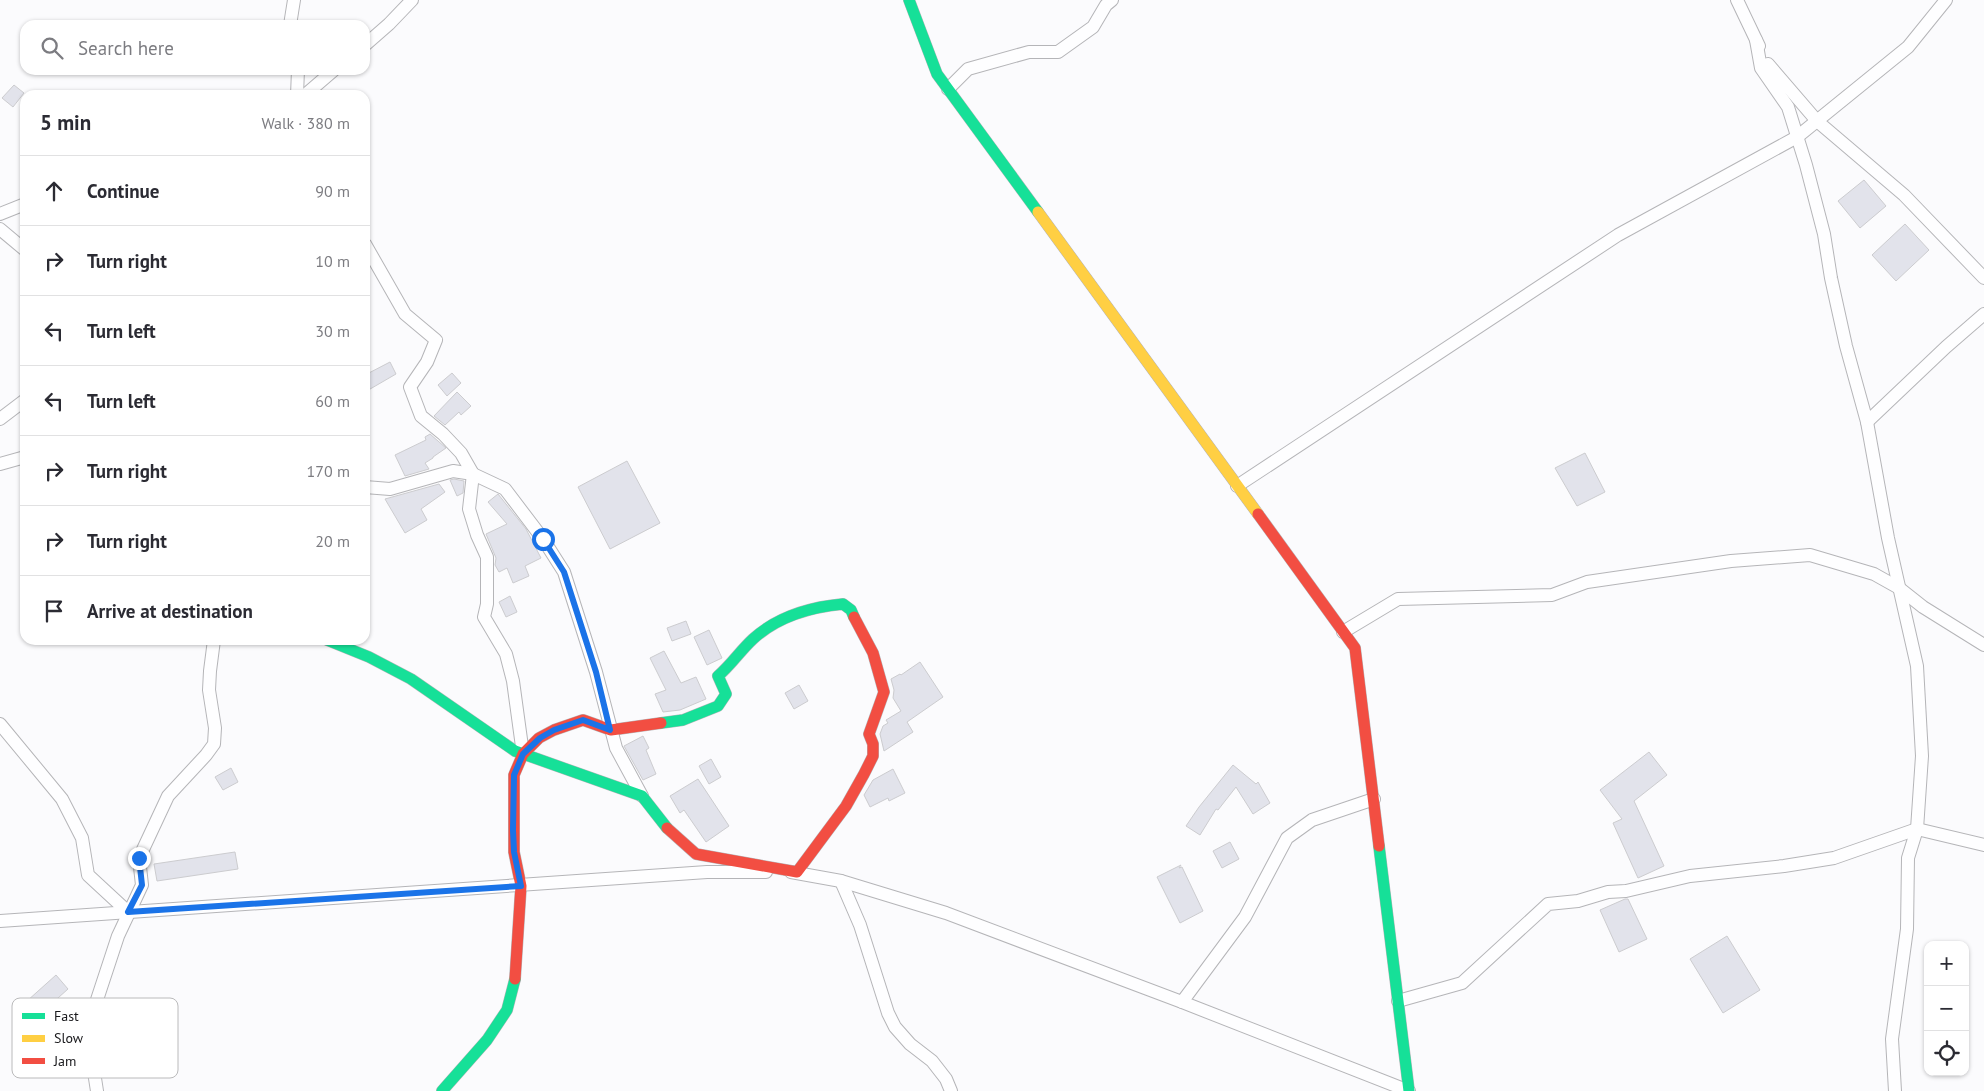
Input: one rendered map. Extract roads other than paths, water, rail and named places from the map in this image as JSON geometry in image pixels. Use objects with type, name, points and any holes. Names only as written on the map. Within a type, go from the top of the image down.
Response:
[{"type":"street","points":[[291,20],[294,0]]},
{"type":"street","points":[[370,41],[412,0]]},
{"type":"street","points":[[370,487],[390,489],[453,470],[473,474],[505,489],[543,539],[564,572],[596,672],[616,748],[642,796],[667,828],[696,854],[841,882],[946,913],[1182,1002],[1409,1091],[1355,648],[937,74],[909,0]]},
{"type":"street","points":[[948,89],[968,69],[1028,52],[1058,52],[1092,27],[1106,5],[1112,0]]},
{"type":"street","points":[[1738,0],[1768,66],[1816,121],[1904,195],[1984,278]]},
{"type":"street","points":[[1237,486],[1618,235],[1797,137],[1908,47],[1946,0]]},
{"type":"street","points":[[1756,40],[1761,68],[1788,107],[1824,234],[1831,278],[1846,346],[1867,422],[1888,538],[1917,666],[1922,756],[1917,829],[1908,858],[1907,929],[1892,1039],[1896,1091]]},
{"type":"street","points":[[297,90],[298,75]]},
{"type":"street","points":[[311,90],[328,75]]},
{"type":"street","points":[[0,214],[20,206]]},
{"type":"street","points":[[2,234],[20,247]]},
{"type":"street","points":[[370,253],[405,314],[436,340],[427,362],[410,387],[421,416],[443,434],[461,453],[473,474],[469,509],[477,535],[487,557],[487,604],[484,617],[506,654],[513,681],[523,754]]},
{"type":"street","points":[[1867,422],[1946,346],[1984,314]]},
{"type":"street","points":[[0,419],[20,404]]},
{"type":"street","points":[[0,464],[20,458]]},
{"type":"street","points":[[1343,632],[1398,599],[1552,595],[1587,582],[1731,561],[1810,555],[1874,574],[1899,588],[1923,607],[1984,645]]},
{"type":"street","points":[[442,1091],[487,1040],[507,1010],[515,980],[521,886],[514,852],[514,775],[523,754],[540,738],[554,730],[583,720],[610,730],[683,720],[718,706],[726,694],[718,676],[731,666],[754,638],[782,620],[832,604],[843,604],[851,610],[872,652],[884,692],[869,734],[873,744],[873,756],[846,806],[797,872]]},
{"type":"street","points":[[98,998],[118,936],[142,885],[139,858],[168,796],[214,744],[216,728],[210,690],[214,645]]},
{"type":"street","points":[[339,645],[369,657],[411,679],[515,751],[598,778],[642,796]]},
{"type":"street","points":[[0,724],[62,799],[82,838],[88,875],[128,912]]},
{"type":"street","points":[[1182,1002],[1245,917],[1287,838],[1312,820],[1374,799]]},
{"type":"street","points":[[1398,1001],[1462,983],[1548,904],[1578,901],[1608,892],[1626,891],[1690,876],[1784,866],[1834,858],[1917,829],[1984,845]]},
{"type":"street","points":[[0,921],[707,872],[797,872]]},
{"type":"street","points":[[841,882],[860,925],[888,1013],[895,1027],[910,1044],[932,1061],[946,1079],[951,1091]]},
{"type":"street","points":[[95,1078],[97,1091]]}]
